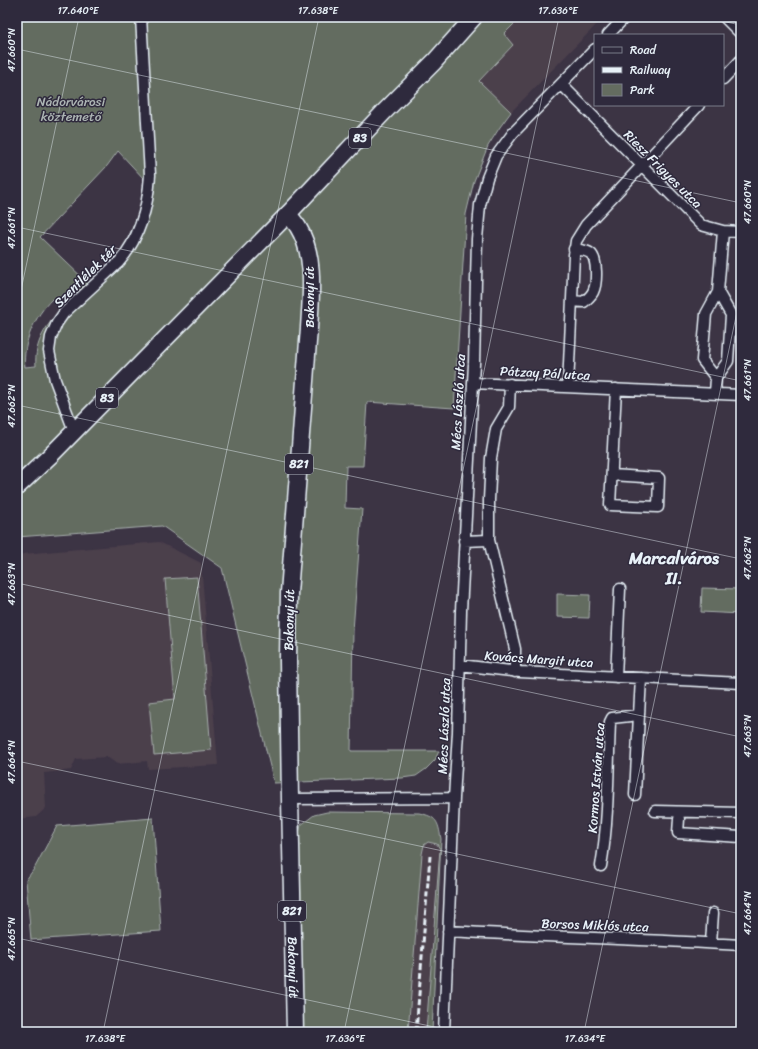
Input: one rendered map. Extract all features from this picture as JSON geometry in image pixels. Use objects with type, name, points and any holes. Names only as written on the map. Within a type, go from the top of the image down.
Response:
[{"type":"main road","name":"83","points":[[17,487],[52,454],[288,214],[384,112],[429,68],[474,17]]},
{"type":"main road","name":"Bakonyi út","points":[[288,214],[297,226],[308,254],[311,287],[289,593],[288,668],[295,1032]]},
{"type":"street","name":"Szentlélek tér","points":[[74,431],[55,380],[49,350],[51,337],[57,323],[64,313],[127,253],[138,233],[143,216],[148,195],[150,175],[142,17]]},
{"type":"street","points":[[609,34],[626,17]]},
{"type":"street","points":[[724,17],[741,34]]},
{"type":"street","name":"Mécs László utca","points":[[444,1032],[458,732],[464,541],[473,383],[477,239],[480,205],[485,184],[496,156],[503,146],[594,50]]},
{"type":"street","points":[[724,78],[741,60]]},
{"type":"street","name":"Riesz Frigyes utca","points":[[561,84],[701,225],[723,231],[741,232]]},
{"type":"street","points":[[568,386],[574,249],[576,241],[586,225],[698,106]]},
{"type":"street","points":[[716,378],[702,360],[706,314],[718,292],[723,231]]},
{"type":"street","points":[[572,301],[584,302],[593,293],[596,284],[596,263],[593,256],[589,252],[574,249]]},
{"type":"street","points":[[715,393],[716,378],[728,361],[731,316],[718,292]]},
{"type":"street","name":"Pátzay Pál utca","points":[[473,383],[568,386],[741,395]]},
{"type":"street","points":[[510,384],[509,407],[496,429],[491,458],[489,540],[515,649],[515,672]]},
{"type":"street","points":[[612,475],[659,478],[658,507],[610,505],[616,389]]},
{"type":"street","points":[[464,541],[489,540]]},
{"type":"street","points":[[616,677],[620,589]]},
{"type":"street","name":"Kovács Margit utca","points":[[460,665],[515,672],[741,683]]},
{"type":"street","points":[[635,795],[641,678]]},
{"type":"street","name":"Kormos István utca","points":[[601,866],[604,850],[607,809],[610,722],[612,718],[639,715]]},
{"type":"street","points":[[290,799],[454,798]]},
{"type":"street","points":[[655,811],[741,813]]},
{"type":"street","points":[[679,819],[678,833],[741,837]]},
{"type":"street","points":[[711,943],[713,913]]},
{"type":"street","name":"Borsos Miklós utca","points":[[448,931],[741,945]]},
{"type":"shaded area","points":[[521,17],[604,17],[511,112],[479,81],[513,45],[504,34]]},
{"type":"shaded area","points":[[159,542],[201,563],[218,765],[148,769],[147,761],[117,764],[107,757],[76,759],[71,770],[44,773],[46,808],[36,817],[17,819],[17,559],[23,554]]},
{"type":"shaded area","points":[[428,841],[437,844],[440,849],[426,1032],[408,1032],[422,854],[424,845]]},
{"type":"green space","name":"Nádorvárosi köztemető","points":[[17,17],[521,17],[504,34],[513,45],[479,81],[511,112],[488,146],[474,181],[466,214],[454,408],[367,402],[363,466],[346,466],[345,508],[362,509],[353,631],[351,751],[439,751],[435,760],[416,776],[402,778],[274,783],[222,568],[162,526],[17,537]],"holes":[[[118,151],[145,180],[141,206],[126,244],[117,258],[90,285],[40,237],[107,166]],[[52,299],[62,309],[51,321],[42,335],[37,350],[36,366],[25,367],[26,349],[31,330],[40,313]]]},
{"type":"green space","points":[[197,577],[211,750],[154,755],[149,702],[175,699],[165,579]]},
{"type":"green space","points":[[702,588],[741,589],[741,614],[701,612]]},
{"type":"green space","points":[[557,594],[590,595],[589,618],[557,617]]},
{"type":"green space","points":[[327,812],[419,813],[430,816],[436,821],[441,839],[432,1032],[426,1032],[440,849],[437,844],[428,842],[424,845],[422,854],[408,1032],[303,1032],[298,838],[301,825],[314,815]]},
{"type":"green space","points":[[153,818],[161,931],[31,940],[26,880],[34,869],[57,826]]},
{"type":"railway","points":[[416,1032],[430,856]]},
{"type":"district","name":"Marcalváros II.","points":[[674,568]]}]
